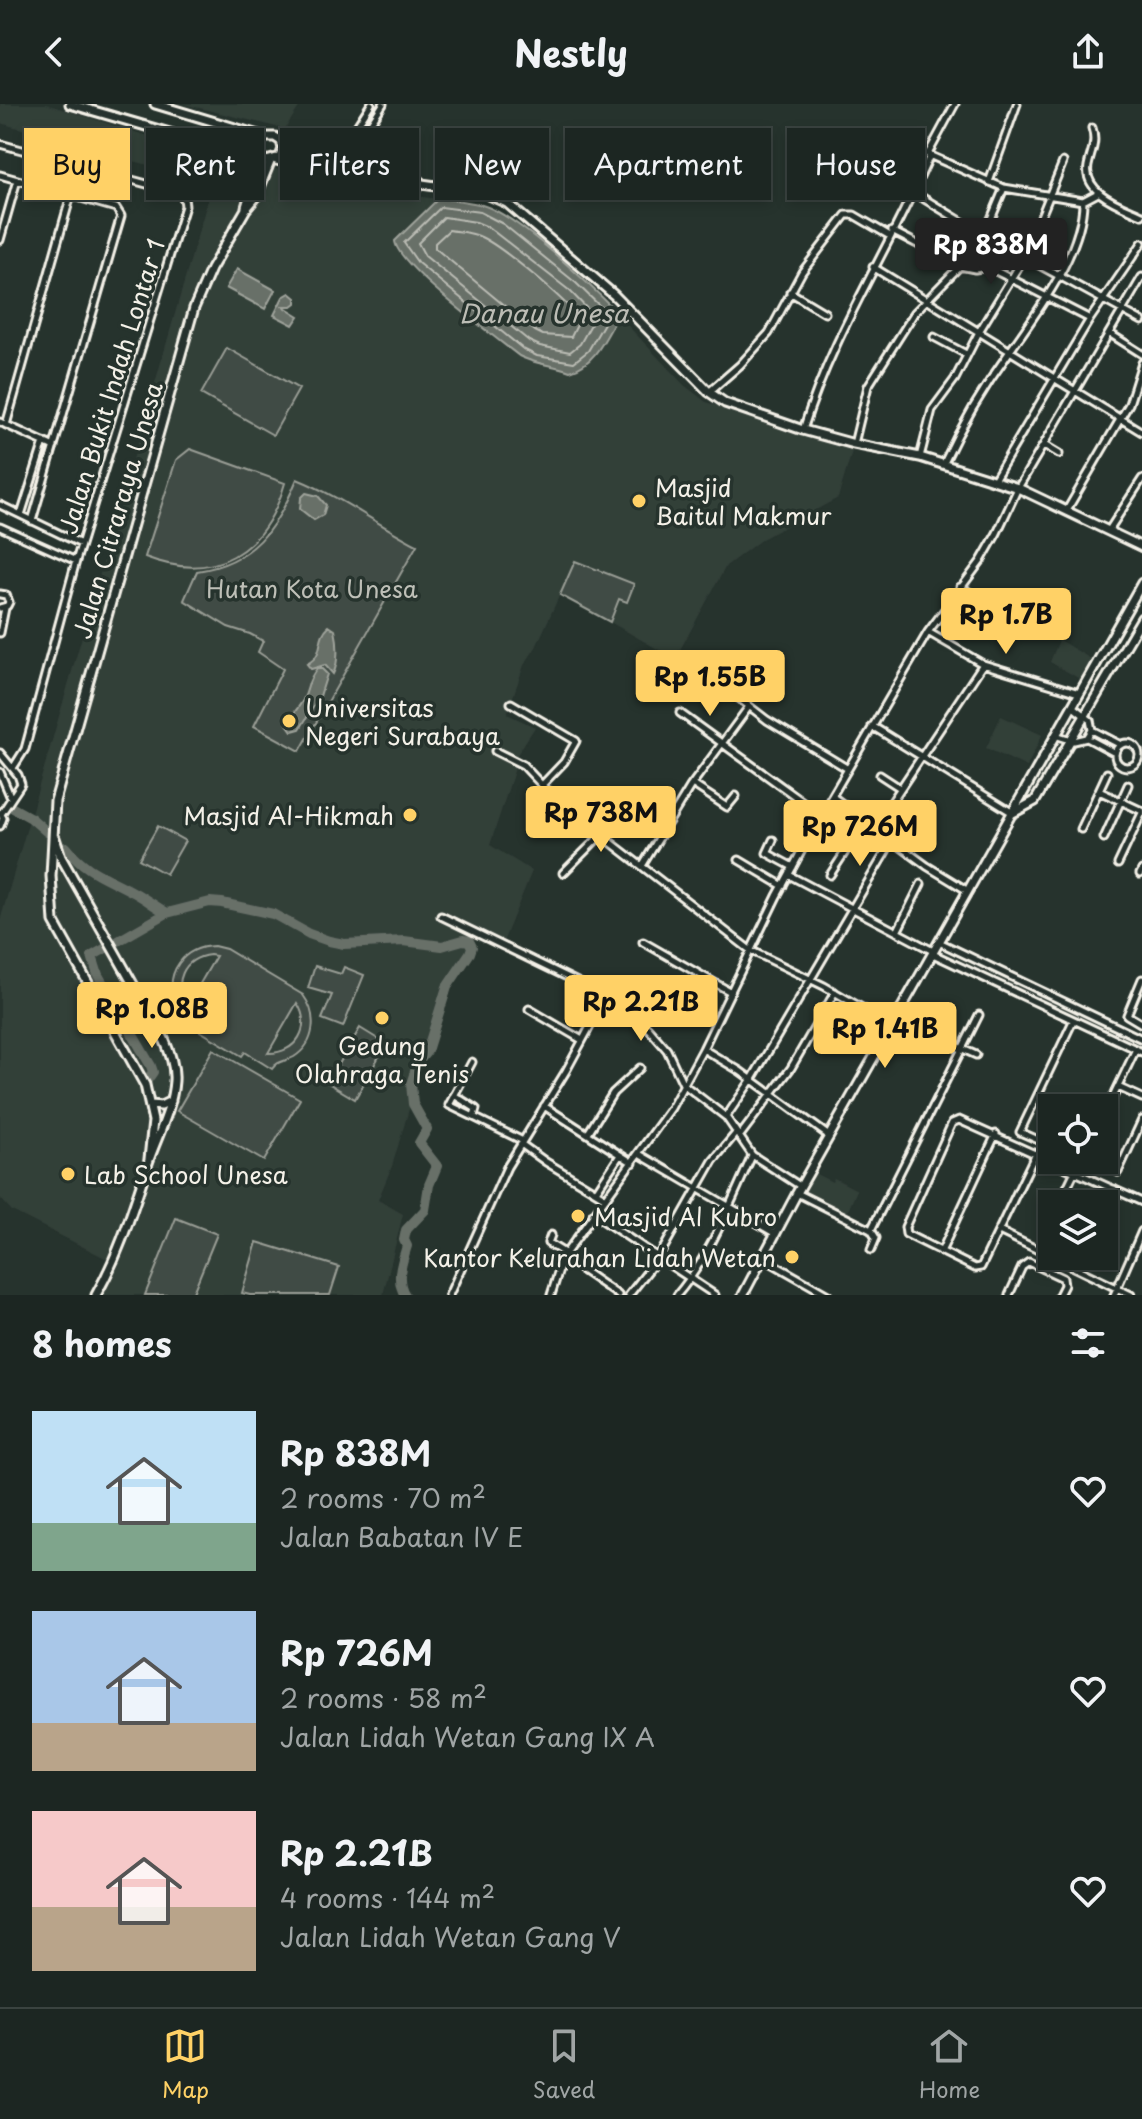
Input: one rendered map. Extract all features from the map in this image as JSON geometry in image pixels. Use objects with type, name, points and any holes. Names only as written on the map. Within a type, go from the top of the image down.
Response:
[{"type":"main road","points":[[70,104],[152,128]]},
{"type":"main road","points":[[155,104],[280,140]]},
{"type":"main road","points":[[276,161],[280,154]]},
{"type":"main road","points":[[264,157],[280,162]]},
{"type":"main road","name":"Jalan Citraraya Unesa","points":[[151,1105],[145,1085],[58,932],[51,910],[57,789],[194,308],[211,269],[276,161]]},
{"type":"main road","points":[[419,184],[485,193],[507,203],[614,295],[709,392],[725,403],[803,430],[944,463],[1018,488],[1142,547]]},
{"type":"main road","name":"Jalan Citraraya Unesa","points":[[246,209],[248,200]]},
{"type":"main road","points":[[743,1295],[829,1136],[1142,583]]},
{"type":"main road","points":[[1013,813],[1035,801],[1142,618]]},
{"type":"main road","points":[[54,832],[61,857],[169,1051],[174,1076],[171,1101],[115,1260],[96,1295]]},
{"type":"main road","points":[[51,876],[58,868],[69,870]]},
{"type":"main road","points":[[149,1159],[153,1125],[151,1105],[161,1106],[171,1101]]},
{"type":"street","points":[[356,128],[371,104]]},
{"type":"street","points":[[368,128],[383,104]]},
{"type":"street","points":[[925,164],[955,104]]},
{"type":"street","points":[[989,182],[1017,104]]},
{"type":"street","points":[[1092,128],[1095,142],[1088,172],[1098,193],[1142,215]]},
{"type":"street","name":"Jalan Bukit Indah Lontar 1","points":[[0,144],[176,192],[184,198],[185,206],[81,544],[25,749],[13,768]]},
{"type":"street","points":[[925,152],[1004,188],[1083,201],[1098,193]]},
{"type":"street","points":[[920,457],[932,410],[955,379],[966,354],[1025,256],[1063,162]]},
{"type":"street","points":[[0,175],[24,182]]},
{"type":"street","points":[[0,240],[17,180]]},
{"type":"street","points":[[854,444],[868,386],[915,312],[960,266],[982,234],[1004,188]]},
{"type":"street","points":[[925,199],[1142,321]]},
{"type":"street","points":[[54,447],[3,423],[70,200]]},
{"type":"street","points":[[32,521],[121,216],[116,208],[88,200]]},
{"type":"street","points":[[803,430],[819,383],[873,267],[909,200]]},
{"type":"street","points":[[944,463],[961,428],[1072,250],[1083,201]]},
{"type":"street","points":[[709,392],[740,365],[769,333],[802,272],[846,215],[854,215],[960,266],[972,269],[988,267],[1090,319]]},
{"type":"street","points":[[994,480],[1090,319],[1142,243]]},
{"type":"street","points":[[873,267],[1142,432]]},
{"type":"street","points":[[551,1295],[564,1256],[633,1163],[683,1084],[821,815],[928,632],[997,533],[1018,488],[1142,277]]},
{"type":"street","points":[[790,292],[825,313]]},
{"type":"street","points":[[1109,333],[1142,354]]},
{"type":"street","points":[[934,337],[966,354]]},
{"type":"street","points":[[1067,510],[1122,419],[1142,363]]},
{"type":"street","points":[[21,515],[44,442]]},
{"type":"street","points":[[1044,445],[1059,454]]},
{"type":"street","points":[[1109,530],[1142,479]]},
{"type":"street","points":[[0,505],[81,544]]},
{"type":"street","points":[[0,527],[76,561]]},
{"type":"street","points":[[960,587],[992,605]]},
{"type":"street","points":[[0,594],[8,599],[2,608],[0,633]]},
{"type":"street","points":[[928,632],[983,664],[1079,693]]},
{"type":"street","points":[[682,659],[709,675],[748,708],[848,769]]},
{"type":"street","points":[[875,827],[983,664]]},
{"type":"street","points":[[511,703],[576,741],[564,762],[542,785]]},
{"type":"street","points":[[1055,735],[1080,742],[1092,730],[1087,715],[1072,706]]},
{"type":"street","points":[[642,866],[692,784],[748,708]]},
{"type":"street","points":[[680,713],[821,815]]},
{"type":"street","points":[[872,726],[1013,813]]},
{"type":"street","points":[[1092,730],[1120,744],[1130,742],[1139,749],[1141,755],[1135,765]]},
{"type":"street","points":[[1087,738],[1115,753],[1121,765],[1135,765],[1142,769]]},
{"type":"street","points":[[1115,753],[1120,744]]},
{"type":"street","points":[[495,751],[523,765],[555,799],[750,950],[894,1022],[976,1055]]},
{"type":"street","points":[[0,753],[21,784],[0,813],[3,818],[0,826]]},
{"type":"street","points":[[0,772],[12,799]]},
{"type":"street","points":[[1081,829],[1107,773]]},
{"type":"street","points":[[880,775],[900,788]]},
{"type":"street","points":[[692,784],[727,807],[736,796]]},
{"type":"street","points":[[1104,838],[1128,785]]},
{"type":"street","points":[[1099,791],[1142,812],[1118,864]]},
{"type":"street","points":[[833,797],[927,866],[969,891]]},
{"type":"street","points":[[830,875],[866,820]]},
{"type":"street","points":[[563,873],[601,835]]},
{"type":"street","points":[[773,840],[767,853],[793,867]]},
{"type":"street","points":[[726,1117],[752,1079],[892,841]]},
{"type":"street","points":[[739,860],[783,886]]},
{"type":"street","points":[[789,875],[950,963],[1139,1051],[1115,1094]]},
{"type":"street","points":[[897,932],[921,884]]},
{"type":"street","points":[[441,916],[606,997],[648,1028],[667,1050],[683,1084],[726,1117],[752,1155],[799,1190],[871,1230],[876,1236],[871,1250]]},
{"type":"street","points":[[643,942],[729,991]]},
{"type":"street","points":[[939,942],[1142,1039]]},
{"type":"street","points":[[950,963],[956,950]]},
{"type":"street","points":[[1142,979],[1127,1015],[1142,1024]]},
{"type":"street","points":[[629,1295],[658,1258],[713,1161],[773,1096],[835,992]]},
{"type":"street","points":[[1038,1004],[1043,992]]},
{"type":"street","points":[[449,1295],[500,1180],[606,997]]},
{"type":"street","points":[[1048,1009],[1054,997]]},
{"type":"street","points":[[529,1009],[582,1040]]},
{"type":"street","points":[[871,1230],[979,1015]]},
{"type":"street","points":[[1038,1094],[1073,1021]]},
{"type":"street","points":[[703,1049],[752,1079],[829,1136]]},
{"type":"street","points":[[472,1062],[450,1106],[522,1142],[546,1162],[606,1198]]},
{"type":"street","points":[[588,1133],[613,1093],[640,1068]]},
{"type":"street","points":[[1118,1087],[1142,1098]]},
{"type":"street","points":[[1038,1094],[1020,1132],[1038,1140]]},
{"type":"street","points":[[454,1095],[476,1109],[474,1116]]},
{"type":"street","points":[[544,1106],[633,1163]]},
{"type":"street","points":[[963,1120],[996,1134],[1036,1153],[978,1268],[909,1237],[905,1231],[952,1123],[963,1120]]},
{"type":"street","points":[[1118,1172],[1142,1120]]},
{"type":"street","points":[[941,1252],[996,1134]]},
{"type":"street","points":[[639,1154],[776,1234]]},
{"type":"street","points":[[597,1190],[620,1155]]},
{"type":"street","points":[[677,1295],[691,1279],[752,1155]]},
{"type":"street","points":[[1082,1174],[1142,1202]]},
{"type":"street","points":[[593,1214],[715,1295]]},
{"type":"street","points":[[999,1231],[1038,1250]]},
{"type":"street","points":[[1115,1292],[1142,1231]]},
{"type":"street","points":[[551,1235],[548,1243],[618,1295]]},
{"type":"street","points":[[763,1258],[828,1295]]},
{"type":"street","points":[[1009,1295],[1022,1267],[1029,1262],[1063,1278],[1064,1285],[1059,1295]]},
{"type":"street","points":[[1080,1270],[1115,1292],[1131,1295]]},
{"type":"shaded area","name":"Universitas Negeri Surabaya","points":[[0,104],[46,104],[122,128],[24,130],[0,123]]},
{"type":"shaded area","points":[[183,104],[301,104],[286,128]]},
{"type":"shaded area","name":"Universitas Negeri Surabaya","points":[[130,130],[146,135],[146,164],[130,160]]},
{"type":"shaded area","name":"Universitas Negeri Surabaya","points":[[264,166],[280,170],[280,200],[419,200],[419,196],[482,205],[507,217],[582,277],[684,385],[706,402],[853,448],[838,498],[762,539],[726,566],[675,659],[610,622],[619,598],[627,601],[633,584],[575,561],[536,647],[524,665],[507,714],[535,727],[513,761],[516,765],[490,845],[532,871],[503,942],[478,933],[446,986],[392,1166],[378,1200],[403,1214],[383,1295],[101,1295],[119,1265],[12,1211],[0,1198],[0,921],[208,200],[264,200]]},
{"type":"shaded area","points":[[1059,640],[1091,659],[1080,679],[1050,662]]},
{"type":"shaded area","points":[[1001,716],[1042,735],[1027,767],[986,748]]},
{"type":"shaded area","points":[[812,1172],[832,1182],[834,1178],[857,1190],[844,1220],[799,1198]]},
{"type":"green space","points":[[227,348],[299,389],[273,435],[201,394]]},
{"type":"green space","points":[[190,449],[285,483],[265,527],[250,544],[234,556],[215,564],[194,567],[145,557],[176,460]]},
{"type":"green space","name":"Hutan Kota Unesa","points":[[297,479],[417,545],[300,751],[254,726],[283,669],[258,652],[263,641],[228,627],[184,600],[197,571],[233,560],[260,540],[281,513]]},
{"type":"green space","points":[[575,561],[634,584],[627,602],[619,599],[610,622],[560,595]]},
{"type":"green space","points":[[158,826],[185,841],[166,874],[139,859]]},
{"type":"green space","points":[[203,947],[226,949],[303,995],[313,1020],[310,1037],[301,1051],[272,1069],[245,1052],[242,1056],[185,1022],[187,1018],[169,1007],[174,1001],[172,980],[179,963],[185,956]],"holes":[[[216,956],[187,1006],[180,989],[183,973],[193,961]],[[297,1003],[303,1021],[299,1037],[287,1049],[268,1053]]]},
{"type":"green space","points":[[315,966],[341,974],[344,967],[364,975],[343,1027],[322,1019],[332,995],[308,988]]},
{"type":"green space","points":[[360,1028],[386,1044],[355,1099],[328,1083]]},
{"type":"green space","points":[[213,1049],[300,1099],[264,1161],[177,1111]]},
{"type":"green space","points":[[176,1218],[217,1234],[192,1295],[145,1295]]},
{"type":"green space","points":[[257,1242],[339,1267],[330,1295],[242,1293]]},
{"type":"water","name":"Danau Unesa","points":[[437,200],[482,205],[497,211],[534,236],[619,314],[594,356],[579,367],[570,371],[532,361],[519,356],[429,283],[400,252],[395,241]]},
{"type":"water","points":[[237,269],[275,290],[265,309],[226,288]]},
{"type":"water","points":[[290,293],[296,298],[296,303],[283,306],[299,316],[293,325],[274,315],[283,297]]},
{"type":"water","points":[[306,493],[318,496],[326,505],[323,515],[314,520],[300,509],[301,498]]},
{"type":"water","points":[[329,626],[335,630],[337,640],[333,674],[325,665],[311,669],[307,664],[319,651],[322,636]]},
{"type":"water","points":[[317,669],[327,674],[320,696],[300,729],[292,731],[287,724],[303,700]]},
{"type":"waterway","points":[[13,808],[47,832]]},
{"type":"waterway","points":[[66,847],[90,869],[167,913],[210,902],[222,903],[273,914],[309,934],[344,944],[404,941],[442,946],[469,941],[472,947],[470,953],[447,987],[427,1051],[418,1062],[411,1084],[413,1104],[427,1129],[419,1143],[437,1166],[429,1185],[425,1210],[406,1230],[404,1240],[407,1246],[400,1277],[405,1295]]},
{"type":"waterway","points":[[146,1082],[153,1072],[151,1066],[98,975],[92,956],[167,913]]},
{"type":"place","name":"Masjid Baitul Makmur","points":[[639,501]]},
{"type":"place","name":"Universitas Negeri Surabaya","points":[[289,721]]},
{"type":"place","name":"Masjid Al-Hikmah","points":[[410,815]]},
{"type":"place","name":"Gedung Olahraga Tenis","points":[[382,1018]]},
{"type":"place","name":"Lab School Unesa","points":[[68,1174]]},
{"type":"place","name":"Masjid Al Kubro","points":[[578,1216]]},
{"type":"place","name":"Kantor Kelurahan Lidah Wetan","points":[[792,1257]]}]
